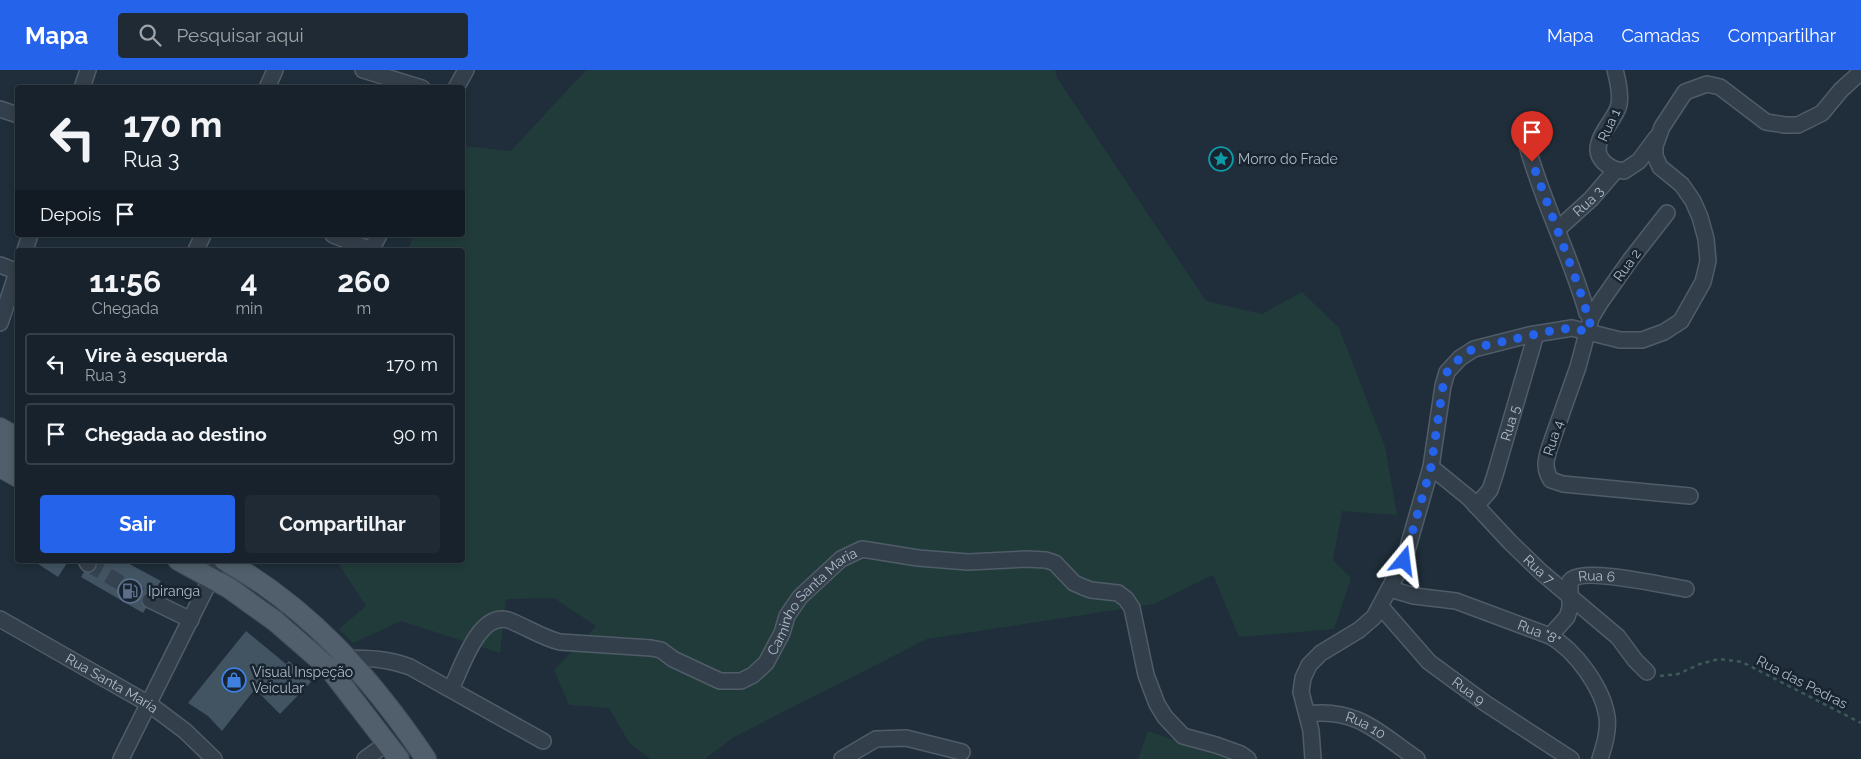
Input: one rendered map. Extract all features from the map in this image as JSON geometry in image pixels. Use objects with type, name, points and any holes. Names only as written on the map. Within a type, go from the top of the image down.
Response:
[{"type":"main road","points":[[0,428],[15,436]]},
{"type":"main road","points":[[0,449],[15,457]]},
{"type":"main road","points":[[0,467],[15,475]]},
{"type":"main road","points":[[184,563],[229,588],[275,621],[330,668],[399,759]]},
{"type":"main road","points":[[230,563],[301,612],[370,682],[426,759]]},
{"type":"street","points":[[83,85],[88,70]]},
{"type":"street","points":[[268,85],[275,70]]},
{"type":"street","points":[[363,70],[412,85]]},
{"type":"street","points":[[458,85],[466,70]]},
{"type":"street","name":"Rua 1","points":[[1615,70],[1619,86],[1618,106],[1598,143],[1599,153],[1604,164],[1616,170]]},
{"type":"street","points":[[1616,170],[1624,171],[1639,161],[1660,133],[1684,92],[1707,84],[1720,87],[1766,122],[1798,125],[1822,113],[1841,90],[1861,72]]},
{"type":"street","points":[[0,109],[15,114]]},
{"type":"street","points":[[1313,759],[1311,731],[1301,692],[1302,678],[1309,665],[1321,653],[1359,630],[1374,618],[1404,561],[1431,467],[1443,386],[1447,372],[1460,358],[1474,348],[1536,334],[1590,325],[1620,340],[1642,340],[1664,332],[1681,321],[1703,282],[1708,261],[1706,238],[1700,217],[1693,201],[1682,184],[1660,167],[1655,156],[1655,146],[1660,133]]},
{"type":"street","name":"Rua 3","points":[[1528,149],[1537,178],[1558,229],[1590,325]]},
{"type":"street","name":"Rua 3","points":[[1558,229],[1591,200],[1616,170]]},
{"type":"street","name":"Rua 2","points":[[1590,325],[1600,303],[1667,213]]},
{"type":"street","points":[[338,237],[366,248]]},
{"type":"street","points":[[0,265],[15,270]]},
{"type":"street","points":[[0,323],[15,277]]},
{"type":"street","name":"Rua 4","points":[[1590,325],[1545,462],[1547,474],[1551,480],[1563,484],[1690,496]]},
{"type":"street","name":"Rua 5","points":[[1476,506],[1490,490],[1536,334]]},
{"type":"street","name":"Rua 7","points":[[1431,467],[1469,498],[1524,556],[1618,637],[1635,660],[1647,672]]},
{"type":"street","name":"Caminho Santa Maria","points":[[452,689],[477,634],[492,621],[501,618],[548,639],[560,642],[661,650],[673,659],[720,681],[741,681],[753,675],[766,663],[782,633],[787,616],[800,597],[841,559],[853,552],[862,549],[918,558],[968,562],[1036,559],[1055,563],[1074,582],[1083,587],[1091,590],[1118,593],[1126,599],[1132,608],[1146,675],[1164,717],[1183,736],[1216,745],[1241,754],[1248,759]]},
{"type":"street","points":[[121,759],[218,563]]},
{"type":"street","name":"Rua 6","points":[[1550,636],[1567,617],[1570,608],[1570,581],[1581,575],[1616,577],[1686,589]]},
{"type":"street","name":"Rua \"8\"","points":[[1393,583],[1414,596],[1456,601],[1550,636],[1560,642],[1582,666],[1602,701],[1607,718],[1607,736],[1600,759]]},
{"type":"street","points":[[150,600],[191,620]]},
{"type":"street","name":"Rua 9","points":[[1381,607],[1429,662],[1485,703],[1571,759]]},
{"type":"street","name":"Rua Santa Maria","points":[[0,619],[150,704],[185,731],[214,759]]},
{"type":"street","points":[[347,658],[375,658],[394,661],[424,673],[543,741]]},
{"type":"street","name":"Rua 10","points":[[1307,714],[1323,712],[1351,716],[1417,759]]},
{"type":"street","points":[[842,759],[876,739],[906,738],[962,752]]},
{"type":"street","points":[[365,759],[387,743]]},
{"type":"path","name":"Rua das Pedras","points":[[1647,672],[1661,676],[1678,674],[1700,664],[1719,659],[1742,662],[1861,723]]},
{"type":"green space","points":[[586,70],[1055,70],[1057,78],[1206,301],[1262,314],[1302,292],[1339,328],[1385,447],[1397,515],[1342,511],[1333,560],[1351,578],[1334,629],[1239,637],[1213,575],[1154,604],[927,639],[734,737],[705,759],[651,759],[630,744],[609,708],[569,705],[554,670],[596,626],[554,598],[506,599],[500,653],[401,621],[353,643],[339,629],[366,606],[338,563],[465,563],[465,248],[408,248],[414,237],[465,237],[465,146],[511,151]]},
{"type":"green space","points":[[1148,731],[1229,759],[1138,759]]},
{"type":"building","points":[[37,563],[67,563],[58,577]]},
{"type":"building","name":"Ipiranga","points":[[97,563],[128,563],[161,581],[155,592],[149,591],[142,595],[141,601],[146,608],[143,613],[81,577],[84,572],[92,573],[96,570]]},
{"type":"building","name":"Visual Inspeção Veicular","points":[[246,631],[286,664],[289,661],[311,682],[280,714],[255,689],[222,731],[208,716],[188,703]]},
{"type":"tunnel","points":[[88,564],[150,600]]},
{"type":"place","name":"Morro do Frade","points":[[1221,159]]},
{"type":"place","name":"Ipiranga","points":[[130,591]]},
{"type":"place","name":"Visual Inspeção Veicular","points":[[234,680]]},
{"type":"route","points":[[1404,561],[1428,481],[1443,386],[1447,372],[1460,358],[1474,348],[1555,330],[1572,328],[1588,332],[1591,318],[1587,313],[1532,162]]}]
